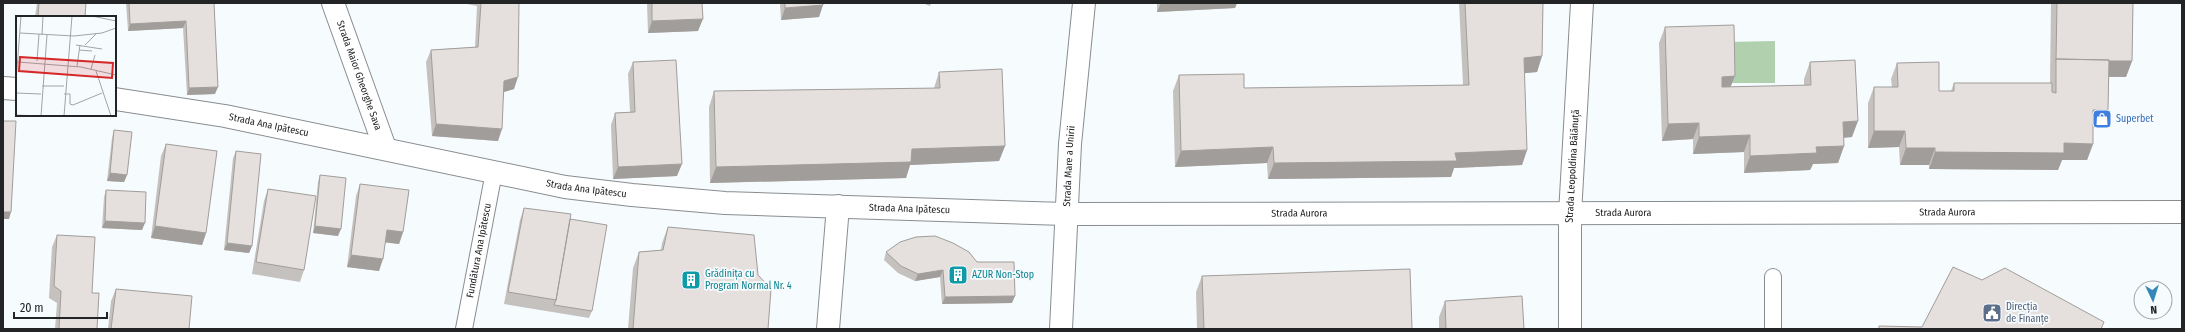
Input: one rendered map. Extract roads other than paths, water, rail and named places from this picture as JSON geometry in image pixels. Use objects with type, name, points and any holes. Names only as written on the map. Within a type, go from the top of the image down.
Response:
[{"type":"street","name":"Strada Maior Gheorghe Sava","points":[[333,3],[385,148]]},
{"type":"street","name":"Strada Mare a Unirii","points":[[1061,329],[1065,214],[1070,144],[1084,3]]},
{"type":"street","name":"Strada Leopoldina Bălănuță","points":[[1570,329],[1570,214],[1582,3]]},
{"type":"street","points":[[3,88],[16,89]]},
{"type":"street","name":"Strada Ana Ipătescu","points":[[116,99],[225,116],[565,186],[632,195],[725,203],[1065,214]]},
{"type":"street","points":[[828,329],[838,206]]},
{"type":"street","name":"Strada Aurora","points":[[1065,214],[1570,214],[1861,211],[2182,212]]},
{"type":"lane","name":"Fundătura Ana Ipătescu","points":[[464,329],[494,172]]},
{"type":"lane","points":[[1773,277],[1773,329]]},
{"type":"place","name":"Superbet","points":[[2102,119]]},
{"type":"place","name":"AZUR Non-Stop","points":[[958,275]]},
{"type":"place","name":"Grădinița cu Program Normal Nr. 4","points":[[691,280]]},
{"type":"place","name":"Direcția de Finanțe","points":[[1992,313]]}]
